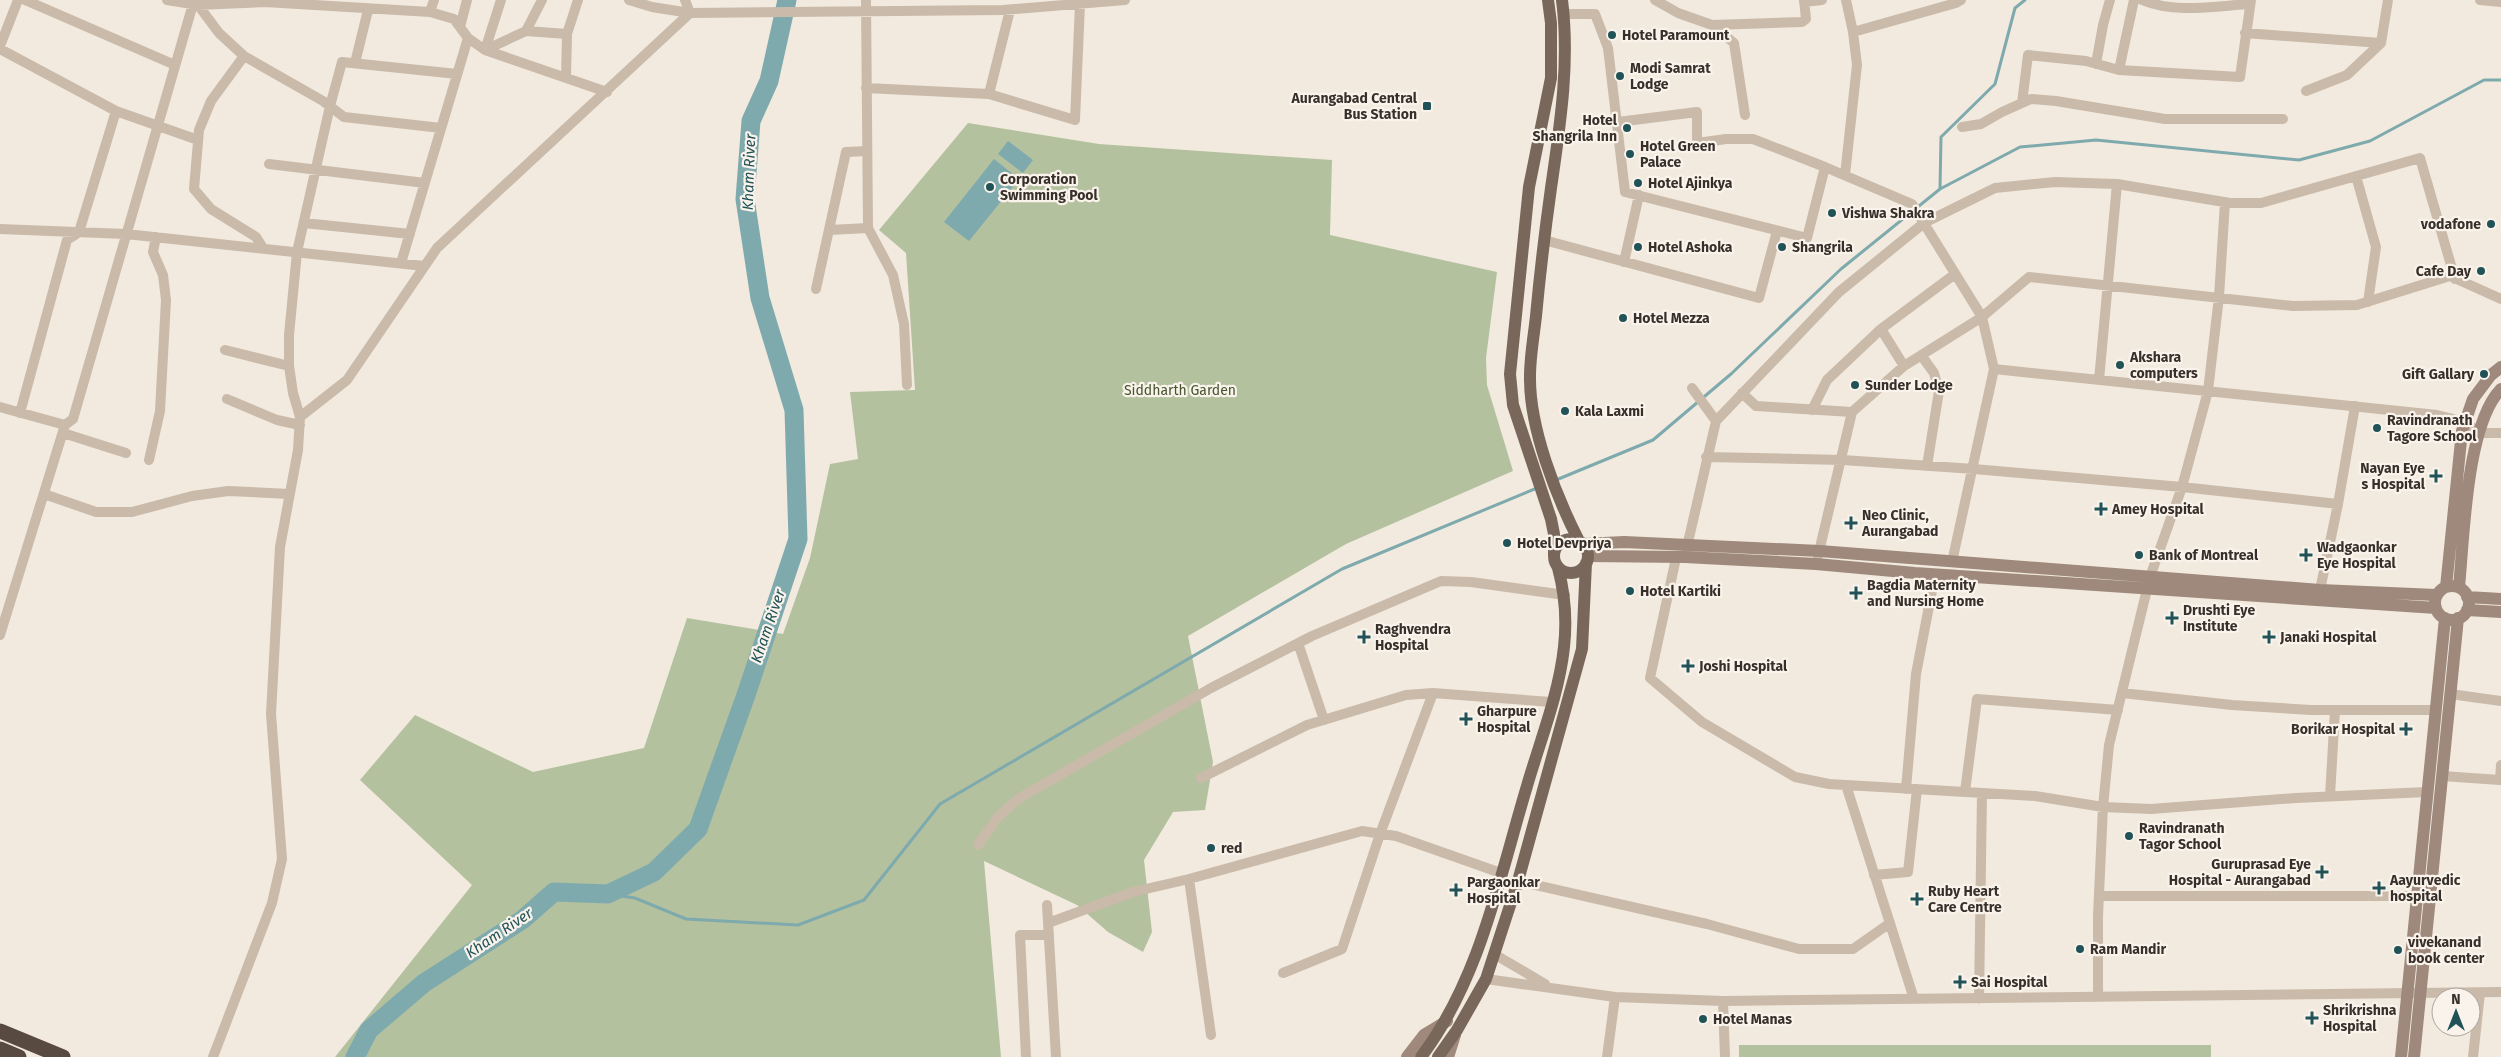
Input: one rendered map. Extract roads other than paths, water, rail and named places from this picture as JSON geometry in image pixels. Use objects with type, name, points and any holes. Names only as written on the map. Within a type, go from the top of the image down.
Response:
[{"type":"highway","points":[[0,1031],[64,1057]]},
{"type":"highway","points":[[0,1049],[19,1057]]},
{"type":"main road","points":[[1422,1056],[1447,1021],[1471,970],[1551,702],[1564,647],[1565,594],[1554,555],[1554,534],[1551,519],[1513,405],[1510,374],[1530,187],[1551,78],[1551,31],[1548,0]]},
{"type":"main road","points":[[1438,1057],[1457,1030],[1486,979],[1518,881],[1582,649],[1587,559],[1581,543],[1565,514],[1547,463],[1532,402],[1530,376],[1544,240],[1563,104],[1564,14],[1562,0]]},
{"type":"main road","points":[[1554,555],[1555,550],[1563,541],[1581,543]]},
{"type":"main road","points":[[1558,568],[1574,573],[1579,571],[1587,559]]},
{"type":"street","points":[[18,0],[0,48],[116,111],[198,140]]},
{"type":"street","points":[[25,0],[175,65]]},
{"type":"street","points":[[167,0],[195,5],[212,2],[266,1],[340,4],[396,11],[430,12],[454,18],[468,38],[485,50],[607,92]]},
{"type":"street","points":[[396,11],[400,0]]},
{"type":"street","points":[[430,12],[434,0]]},
{"type":"street","points":[[460,27],[468,0]]},
{"type":"street","points":[[485,50],[501,0]]},
{"type":"street","points":[[526,31],[542,0]]},
{"type":"street","points":[[566,78],[567,34],[578,0]]},
{"type":"street","points":[[629,0],[652,7],[690,13],[1010,10],[1125,0]]},
{"type":"street","points":[[685,0],[690,13]]},
{"type":"street","points":[[866,0],[868,228],[893,275],[904,324],[908,385]]},
{"type":"street","points":[[1655,0],[1678,13],[1712,25],[1734,43],[1745,115]]},
{"type":"street","points":[[1712,25],[1802,22],[1806,19],[1804,1],[1822,0]]},
{"type":"street","points":[[1845,175],[1857,65],[1853,32],[1846,0]]},
{"type":"street","points":[[1853,32],[1961,0]]},
{"type":"street","points":[[2096,64],[2103,24],[2110,0]]},
{"type":"street","points":[[2119,70],[2134,0]]},
{"type":"street","points":[[2022,103],[2028,55],[2096,64],[2119,70],[2240,76],[2251,2],[2178,8],[2154,5],[2142,0]]},
{"type":"street","points":[[2306,91],[2347,75],[2381,43],[2388,0]]},
{"type":"street","points":[[2480,0],[2501,2]]},
{"type":"street","points":[[866,88],[989,94],[1075,120],[1080,4]]},
{"type":"street","points":[[0,636],[64,429],[73,419],[157,125],[195,5]]},
{"type":"street","points":[[195,5],[219,33],[244,56],[330,106],[344,117],[441,128]]},
{"type":"street","points":[[355,63],[373,7]]},
{"type":"street","points":[[989,94],[1010,10]]},
{"type":"street","points":[[227,399],[278,420],[300,421],[347,380],[437,248],[481,205],[607,92],[690,13]]},
{"type":"street","points":[[1564,14],[1595,14],[1608,48],[1625,192],[1807,238],[1825,167]]},
{"type":"street","points":[[485,50],[526,31],[567,34]]},
{"type":"street","points":[[2245,33],[2381,43]]},
{"type":"street","points":[[401,263],[468,38]]},
{"type":"street","points":[[244,56],[211,101],[199,130],[194,189],[211,209],[256,237],[263,248]]},
{"type":"street","points":[[213,1057],[272,903],[282,859],[271,714],[276,587],[280,547],[298,450],[300,421],[289,366],[289,335],[297,252],[330,106],[342,62],[457,74]]},
{"type":"street","points":[[1962,127],[1981,124],[2032,99],[2056,100],[2173,120],[2283,119]]},
{"type":"street","points":[[20,413],[67,240],[78,232],[116,111]]},
{"type":"street","points":[[1618,122],[1697,112],[1697,143],[1726,139],[1753,139],[1912,204],[1982,317],[1994,369],[1974,469],[1952,562]]},
{"type":"street","points":[[816,289],[846,152],[867,151]]},
{"type":"street","points":[[2427,792],[2330,796],[2151,809],[2103,807],[2035,796],[1829,784],[1795,777],[1702,722],[1650,678],[1716,421],[1839,292],[1924,223],[1995,188],[2054,182],[2117,184],[2225,202],[2261,203],[2420,158],[2455,279]]},
{"type":"street","points":[[269,164],[425,182]]},
{"type":"street","points":[[2356,176],[2376,247],[2368,302]]},
{"type":"street","points":[[2099,380],[2117,184]]},
{"type":"street","points":[[1624,262],[1639,196]]},
{"type":"street","points":[[2098,998],[2099,896],[2103,807],[2109,745],[2148,583],[2182,487],[2208,391],[2219,297],[2225,202]]},
{"type":"street","points":[[304,223],[410,234]]},
{"type":"street","points":[[829,230],[868,228]]},
{"type":"street","points":[[0,229],[126,234],[424,266]]},
{"type":"street","points":[[1544,240],[1759,298],[1777,231]]},
{"type":"street","points":[[149,460],[160,411],[166,300],[163,275],[153,252],[156,237]]},
{"type":"street","points":[[1812,410],[1826,380],[1881,329],[1955,274]]},
{"type":"street","points":[[1816,564],[1852,412],[1904,366],[1982,317],[2029,277],[2293,306],[2357,305],[2450,276],[2501,299]]},
{"type":"street","points":[[1881,329],[1904,366]]},
{"type":"street","points":[[225,350],[289,366]]},
{"type":"street","points":[[1921,356],[1934,373],[1939,391],[1927,466]]},
{"type":"street","points":[[2414,1057],[2450,694],[2452,603],[2462,431],[2473,400],[2490,375],[2501,367]]},
{"type":"street","points":[[1994,369],[2437,415],[2466,422],[2478,433],[2501,432]]},
{"type":"street","points":[[1692,388],[1716,421]]},
{"type":"street","points":[[2401,1057],[2435,710],[2478,433],[2493,398],[2501,390]]},
{"type":"street","points":[[1742,394],[1756,406],[1852,412]]},
{"type":"street","points":[[2320,590],[2356,406]]},
{"type":"street","points":[[0,408],[20,413],[126,453]]},
{"type":"street","points":[[1706,457],[1842,460],[1974,469],[2182,487],[2338,504]]},
{"type":"street","points":[[44,494],[96,512],[132,512],[192,496],[228,491],[290,494]]},
{"type":"street","points":[[1581,543],[1624,542],[1683,554],[1935,575],[2320,590],[2452,603],[2501,612]]},
{"type":"street","points":[[1587,559],[1683,554],[1820,551],[1952,562],[2148,583],[2452,603],[2501,599]]},
{"type":"street","points":[[1874,875],[1908,872],[1916,674],[1935,575]]},
{"type":"street","points":[[978,845],[998,816],[1018,799],[1211,688],[1298,643],[1441,581],[1471,582],[1565,594]]},
{"type":"street","points":[[1298,643],[1324,720]]},
{"type":"street","points":[[1283,973],[1342,949],[1380,834],[1433,693]]},
{"type":"street","points":[[1201,778],[1307,725],[1406,695],[1433,693],[1551,702]]},
{"type":"street","points":[[2122,693],[2232,705],[2335,710],[2435,710]]},
{"type":"street","points":[[2450,694],[2501,701]]},
{"type":"street","points":[[1965,792],[1977,699],[2118,710]]},
{"type":"street","points":[[2330,796],[2335,710]]},
{"type":"street","points":[[2442,776],[2500,780],[2501,765]]},
{"type":"street","points":[[1846,785],[1914,999]]},
{"type":"street","points":[[1979,999],[1982,793]]},
{"type":"street","points":[[1048,923],[1133,892],[1189,879],[1362,831],[1396,836],[1501,873]]},
{"type":"street","points":[[1189,879],[1211,1035]]},
{"type":"street","points":[[1518,881],[1708,924],[1799,950],[1854,950],[1890,923]]},
{"type":"street","points":[[2099,896],[2416,896]]},
{"type":"street","points":[[1047,905],[1056,1057]]},
{"type":"street","points":[[1026,1057],[1020,935],[1049,935]]},
{"type":"street","points":[[1494,954],[1548,986]]},
{"type":"street","points":[[1486,979],[1548,986],[1615,997],[1723,1001],[2431,994]]},
{"type":"street","points":[[2481,993],[2501,992]]},
{"type":"street","points":[[1607,1057],[1615,997]]},
{"type":"street","points":[[1723,1001],[1725,1057]]},
{"type":"street","points":[[1407,1057],[1424,1035],[1447,1021]]},
{"type":"street","points":[[1448,1057],[1457,1030]]},
{"type":"street","points":[[2473,1057],[2475,1037]]},
{"type":"water","points":[[1008,141],[1033,160],[1023,173],[998,154]]},
{"type":"water","points":[[994,159],[1019,179],[969,241],[944,222]]},
{"type":"waterway","name":"Kham River","points":[[355,1057],[369,1030],[424,983],[522,920],[554,892],[608,894],[654,872],[698,829],[746,695],[798,539],[794,410],[760,298],[745,199],[751,121],[769,81],[787,0]]},
{"type":"waterway","points":[[1556,480],[1653,440],[1731,374],[1841,269],[1940,189],[1941,137],[1995,84],[2015,8],[2025,0]]},
{"type":"waterway","points":[[1940,189],[2020,147],[2096,140],[2299,160],[2370,141],[2484,80],[2501,80]]},
{"type":"waterway","points":[[608,894],[635,898],[686,919],[798,925],[864,900],[940,804],[1342,569],[1537,488]]},
{"type":"place","name":"Hotel Paramount","points":[[1612,35]]},
{"type":"place","name":"Modi Samrat Lodge","points":[[1620,76]]},
{"type":"place","name":"Aurangabad Central Bus Station","points":[[1427,106]]},
{"type":"place","name":"Hotel Shangrila Inn","points":[[1627,128]]},
{"type":"place","name":"Hotel Green Palace","points":[[1630,154]]},
{"type":"place","name":"Hotel Ajinkya","points":[[1638,183]]},
{"type":"place","name":"Corporation Swimming Pool","points":[[990,187]]},
{"type":"place","name":"Vishwa Shakra","points":[[1832,213]]},
{"type":"place","name":"vodafone","points":[[2491,224]]},
{"type":"place","name":"Hotel Ashoka","points":[[1638,247]]},
{"type":"place","name":"Shangrila","points":[[1782,247]]},
{"type":"place","name":"Cafe Day","points":[[2481,271]]},
{"type":"place","name":"Hotel Mezza","points":[[1623,318]]},
{"type":"place","name":"Akshara computers","points":[[2120,365]]},
{"type":"place","name":"Gift Gallary","points":[[2484,374]]},
{"type":"place","name":"Sunder Lodge","points":[[1855,385]]},
{"type":"place","name":"Kala Laxmi","points":[[1565,411]]},
{"type":"place","name":"Ravindranath Tagore School","points":[[2377,428]]},
{"type":"place","name":"Nayan Eye s Hospital","points":[[2436,476]]},
{"type":"place","name":"Amey Hospital","points":[[2101,509]]},
{"type":"place","name":"Neo Clinic, Aurangabad","points":[[1851,523]]},
{"type":"place","name":"Hotel Devpriya","points":[[1507,543]]},
{"type":"place","name":"Bank of Montreal","points":[[2139,555]]},
{"type":"place","name":"Wadgaonkar Eye Hospital","points":[[2306,555]]},
{"type":"place","name":"Hotel Kartiki","points":[[1630,591]]},
{"type":"place","name":"Bagdia Maternity and Nursing Home","points":[[1856,593]]},
{"type":"place","name":"Drushti Eye Institute","points":[[2172,618]]},
{"type":"place","name":"Raghvendra Hospital","points":[[1364,637]]},
{"type":"place","name":"Janaki Hospital","points":[[2269,637]]},
{"type":"place","name":"Joshi Hospital","points":[[1688,666]]},
{"type":"place","name":"Gharpure Hospital","points":[[1466,719]]},
{"type":"place","name":"Borikar Hospital","points":[[2406,729]]},
{"type":"place","name":"Ravindranath Tagor School","points":[[2129,836]]},
{"type":"place","name":"red","points":[[1211,848]]},
{"type":"place","name":"Guruprasad Eye Hospital - Aurangabad","points":[[2322,872]]},
{"type":"place","name":"Aayurvedic hospital","points":[[2379,888]]},
{"type":"place","name":"Pargaonkar Hospital","points":[[1456,890]]},
{"type":"place","name":"Ruby Heart Care Centre","points":[[1917,899]]},
{"type":"place","name":"Ram Mandir","points":[[2080,949]]},
{"type":"place","name":"vivekanand book center","points":[[2398,950]]},
{"type":"place","name":"Sai Hospital","points":[[1960,982]]},
{"type":"place","name":"Shrikrishna Hospital","points":[[2312,1018]]},
{"type":"place","name":"Hotel Manas","points":[[1703,1019]]},
{"type":"park label","name":"Siddharth Garden","points":[[1180,390]]}]
